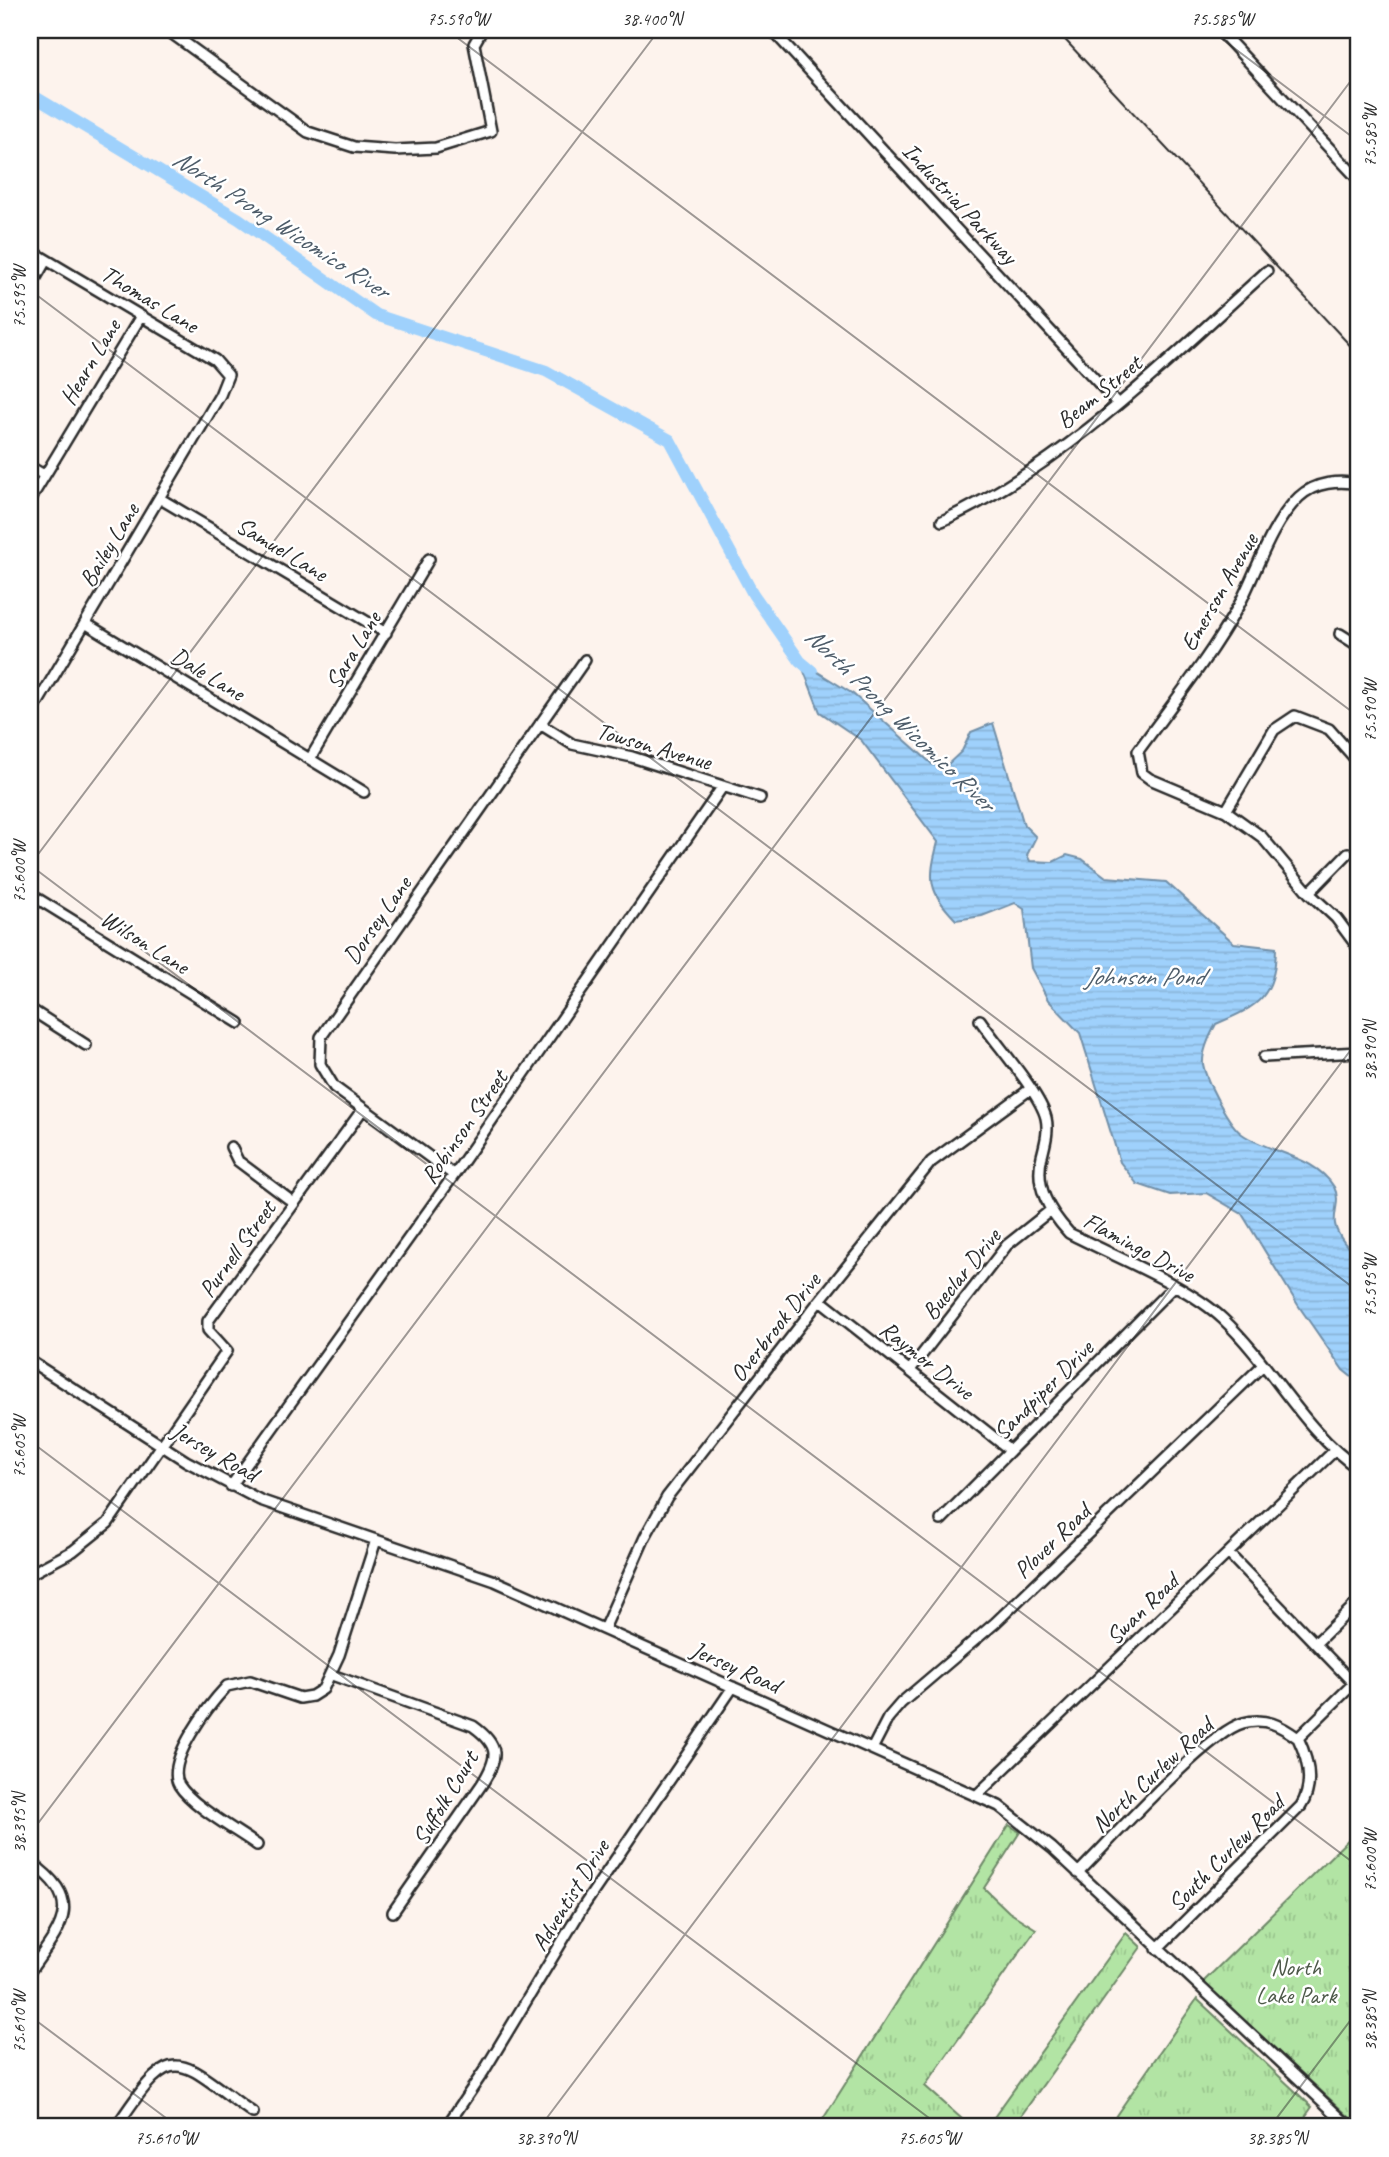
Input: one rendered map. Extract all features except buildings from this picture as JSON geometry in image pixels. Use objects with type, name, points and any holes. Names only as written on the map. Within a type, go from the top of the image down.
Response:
[{"type":"street","points":[[167,30],[308,132],[354,147],[395,150],[436,148],[491,131],[474,44],[482,30]]},
{"type":"street","name":"Industrial Parkway","points":[[772,30],[1118,404]]},
{"type":"street","points":[[1219,30],[1359,180]]},
{"type":"street","name":"Thomas Lane","points":[[30,250],[223,366],[227,380],[220,395]]},
{"type":"street","points":[[30,288],[46,260]]},
{"type":"street","name":"Beam Street","points":[[942,521],[980,503],[1118,404],[1267,271]]},
{"type":"street","name":"Hearn Lane","points":[[30,500],[141,316]]},
{"type":"street","name":"Bailey Lane","points":[[30,716],[220,395]]},
{"type":"street","points":[[30,467],[44,475]]},
{"type":"street","name":"Emerson Avenue","points":[[1226,811],[1150,779],[1142,773],[1138,751],[1207,656],[1238,605],[1287,513],[1299,497],[1336,481],[1359,484]]},
{"type":"street","name":"Samuel Lane","points":[[159,498],[386,633]]},
{"type":"street","name":"Sara Lane","points":[[310,759],[429,559]]},
{"type":"street","name":"Dale Lane","points":[[85,623],[310,759]]},
{"type":"street","points":[[1340,634],[1359,646]]},
{"type":"street","name":"Dorsey Lane","points":[[454,1175],[334,1087],[323,1072],[318,1055],[324,1029],[585,660]]},
{"type":"street","points":[[1359,763],[1329,729],[1295,716],[1274,730],[1226,811],[1262,837],[1309,893],[1336,918],[1359,949]]},
{"type":"street","name":"Towson Avenue","points":[[540,724],[572,744],[610,751],[760,798]]},
{"type":"street","points":[[310,759],[365,792]]},
{"type":"street","name":"Robinson Street","points":[[231,1486],[454,1175],[723,786]]},
{"type":"street","points":[[1309,893],[1348,853]]},
{"type":"street","name":"Wilson Lane","points":[[30,894],[239,1023]]},
{"type":"street","points":[[30,1009],[86,1045]]},
{"type":"street","name":"Flamingo Drive","points":[[980,1020],[1046,1117],[1046,1136],[1039,1177],[1051,1210],[1069,1233],[1173,1287],[1223,1319],[1334,1452],[1359,1469]]},
{"type":"street","points":[[1264,1057],[1359,1052]]},
{"type":"street","name":"Overbrook Drive","points":[[604,1629],[660,1509],[820,1300],[932,1162],[1029,1090]]},
{"type":"street","name":"Purnell Street","points":[[161,1444],[227,1351],[208,1330],[208,1321],[363,1109]]},
{"type":"street","points":[[231,1147],[238,1161],[294,1203]]},
{"type":"street","name":"Bueclar Drive","points":[[909,1370],[1007,1245],[1051,1210]]},
{"type":"street","name":"Sandpiper Drive","points":[[941,1520],[1173,1287]]},
{"type":"street","name":"Raymor Drive","points":[[820,1300],[1010,1450]]},
{"type":"street","name":"Jersey Road","points":[[30,1361],[231,1486],[290,1511],[495,1581],[978,1794],[1016,1817],[1078,1872],[1157,1949],[1350,2127]]},
{"type":"street","name":"Plover Road","points":[[873,1747],[888,1718],[901,1703],[995,1623],[1262,1366]]},
{"type":"street","points":[[30,1574],[73,1551],[108,1523],[161,1444]]},
{"type":"street","name":"Swan Road","points":[[978,1794],[1334,1452]]},
{"type":"street","points":[[257,1845],[185,1792],[177,1779],[176,1763],[227,1686],[250,1681],[286,1695],[305,1698],[318,1693],[332,1675],[376,1540]]},
{"type":"street","points":[[1228,1553],[1317,1642],[1356,1687],[1298,1738]]},
{"type":"street","points":[[1317,1642],[1359,1601]]},
{"type":"street","name":"Suffolk Court","points":[[332,1675],[473,1726],[490,1740],[494,1749],[492,1767],[482,1784],[393,1912]]},
{"type":"street","name":"Adventist Drive","points":[[446,2127],[484,2071],[583,1907],[733,1687]]},
{"type":"street","name":"North Curlew Road","points":[[1078,1872],[1180,1772],[1230,1728],[1242,1723],[1270,1722],[1298,1738]]},
{"type":"street","name":"South Curlew Road","points":[[1157,1949],[1301,1806],[1309,1775],[1298,1738]]},
{"type":"street","points":[[30,1862],[56,1884],[65,1906],[62,1921],[30,1971]]},
{"type":"street","points":[[116,2127],[152,2076],[171,2066],[191,2068],[253,2113]]},
{"type":"green space","points":[[1009,1825],[1020,1832],[984,1888],[1009,1912],[1036,1929],[925,2086],[971,2127],[818,2127]]},
{"type":"green space","name":"North Lake Park","points":[[1359,1829],[1359,2126],[1203,1982]]},
{"type":"green space","points":[[1126,1933],[1141,1947],[1013,2127],[987,2127]]},
{"type":"green space","points":[[1197,1999],[1312,2107],[1298,2127],[1108,2127]]},
{"type":"water","name":"Johnson Pond","points":[[800,661],[853,694],[932,764],[946,766],[962,751],[971,732],[993,723],[1024,825],[1036,837],[1027,855],[1030,861],[1053,862],[1067,855],[1082,859],[1106,877],[1166,882],[1234,943],[1276,948],[1275,965],[1268,989],[1254,1005],[1216,1024],[1205,1049],[1203,1064],[1219,1102],[1242,1134],[1304,1161],[1325,1176],[1334,1187],[1337,1197],[1336,1229],[1344,1243],[1359,1258],[1359,1383],[1343,1370],[1298,1305],[1242,1214],[1206,1193],[1170,1195],[1137,1184],[1120,1162],[1080,1033],[1048,1000],[1031,968],[1024,909],[1015,903],[982,916],[956,920],[935,893],[932,876],[938,842],[861,740],[820,712]]},
{"type":"waterway","name":"North Prong Wicomico River","points":[[30,94],[239,219],[376,315],[546,371],[670,440],[753,594],[800,661],[812,671]]},
{"type":"railway","points":[[1056,30],[1359,355]]}]
